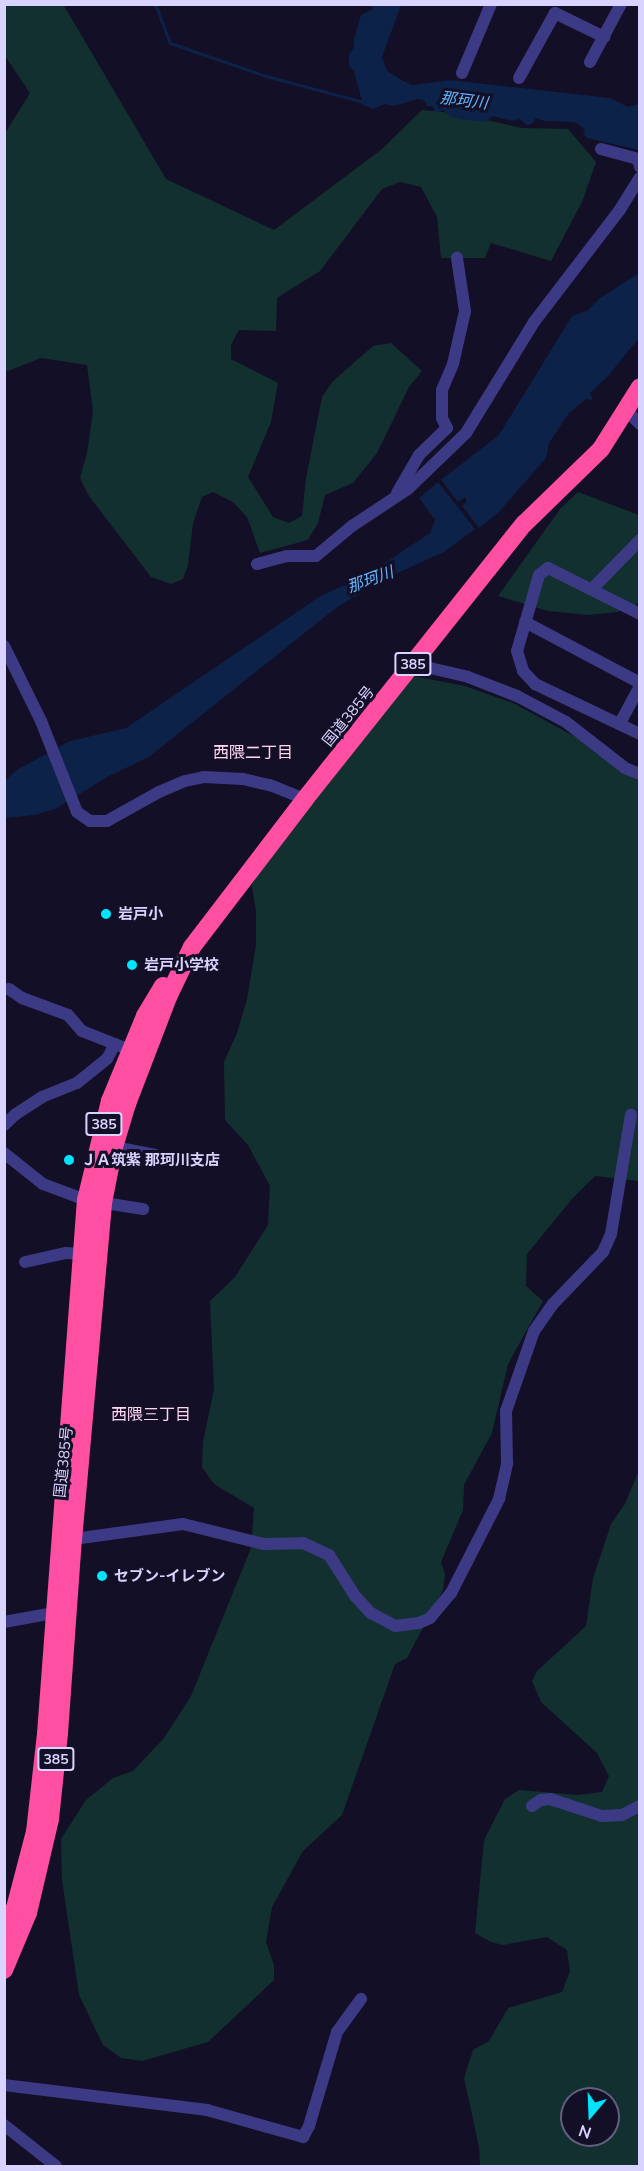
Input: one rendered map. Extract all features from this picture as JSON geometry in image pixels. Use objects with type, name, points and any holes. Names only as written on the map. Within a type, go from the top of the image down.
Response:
[{"type":"highway","name":"国道385号","points":[[4,1935],[10,1906],[27,1865],[38,1806],[46,1734],[54,1613],[67,1540],[95,1202],[110,1101],[130,1050],[183,963],[305,799],[524,524],[601,449],[639,387]]},
{"type":"highway","name":"国道385号","points":[[4,1970],[28,1912],[50,1819],[69,1614],[67,1540],[81,1254],[95,1202],[114,1147],[130,1050]]},
{"type":"street","points":[[462,73],[491,4]]},
{"type":"street","points":[[590,62],[621,4]]},
{"type":"street","points":[[519,78],[557,9],[604,37]]},
{"type":"street","points":[[601,149],[638,159],[639,167]]},
{"type":"street","points":[[257,564],[286,556],[316,556],[352,526],[408,489],[466,433],[534,322],[560,285],[597,242],[639,178]]},
{"type":"street","points":[[393,499],[419,455],[447,428],[442,418],[441,390],[453,364],[465,311],[457,258]]},
{"type":"street","points":[[626,410],[639,424]]},
{"type":"street","points":[[592,589],[639,540]]},
{"type":"street","points":[[639,614],[548,568],[539,575],[517,651],[528,678],[535,684],[639,734]]},
{"type":"street","points":[[525,622],[639,684],[620,723]]},
{"type":"street","points":[[4,646],[50,742],[77,812],[90,820],[107,821],[131,810],[159,792],[185,781],[204,777],[270,785],[305,799]]},
{"type":"street","points":[[417,658],[430,668],[468,677],[517,696],[566,722],[625,768],[639,774]]},
{"type":"street","points":[[9,989],[22,998],[68,1015],[82,1031],[130,1050]]},
{"type":"street","points":[[4,1125],[42,1097],[77,1083],[107,1059],[130,1050]]},
{"type":"street","points":[[67,1540],[117,1531],[183,1524],[264,1544],[303,1543],[329,1555],[355,1596],[371,1613],[395,1626],[419,1623],[430,1618],[452,1593],[498,1498],[507,1463],[506,1411],[534,1331],[553,1304],[603,1252],[611,1234],[631,1115]]},
{"type":"street","points":[[114,1147],[154,1155]]},
{"type":"street","points":[[4,1153],[43,1184],[95,1202],[143,1209]]},
{"type":"street","points":[[25,1262],[66,1253],[81,1254]]},
{"type":"street","points":[[4,1622],[54,1613]]},
{"type":"street","points":[[532,1806],[541,1800],[550,1799],[602,1816],[622,1815],[639,1806]]},
{"type":"street","points":[[4,2085],[207,2110],[303,2137],[309,2126],[337,2032],[361,1999]]},
{"type":"street","points":[[4,2125],[56,2166]]},
{"type":"green space","points":[[63,4],[166,179],[274,230],[382,149],[422,110],[454,113],[522,128],[568,129],[596,162],[582,202],[551,261],[491,243],[485,258],[441,258],[437,217],[421,187],[400,182],[382,189],[320,271],[277,298],[276,331],[239,330],[231,345],[231,359],[278,383],[271,422],[248,477],[273,517],[289,523],[302,516],[306,478],[322,397],[333,381],[373,346],[391,343],[422,371],[409,387],[377,453],[353,483],[325,495],[318,523],[308,540],[260,553],[247,517],[233,502],[213,492],[202,497],[193,524],[188,565],[183,579],[171,584],[151,577],[89,496],[80,478],[87,453],[93,411],[87,365],[41,358],[5,372],[4,135],[30,93],[5,56],[5,5]]},
{"type":"green space","points":[[578,492],[639,515],[640,600],[636,605],[617,612],[588,615],[548,611],[498,596],[560,509]]},
{"type":"green space","points":[[413,676],[465,686],[513,703],[609,755],[639,776],[639,1181],[595,1176],[572,1199],[527,1254],[526,1286],[543,1301],[508,1364],[492,1433],[464,1485],[463,1510],[441,1562],[445,1574],[443,1590],[407,1658],[395,1664],[342,1815],[303,1851],[272,1907],[266,1942],[274,1965],[274,1980],[208,2042],[142,2061],[121,2058],[103,2045],[79,1995],[62,1880],[61,1839],[86,1800],[113,1778],[133,1771],[164,1738],[191,1696],[251,1548],[254,1508],[214,1484],[202,1467],[203,1442],[214,1389],[210,1301],[235,1277],[268,1225],[270,1186],[248,1145],[225,1120],[224,1062],[237,1033],[247,999],[256,945],[256,911],[251,881]]},
{"type":"green space","points":[[639,1470],[639,2166],[480,2166],[479,2147],[464,2078],[473,2050],[489,2041],[508,2008],[562,1992],[570,1971],[567,1950],[547,1937],[503,1945],[491,1942],[475,1933],[484,1840],[505,1799],[519,1790],[578,1795],[602,1792],[609,1776],[597,1753],[541,1702],[532,1681],[537,1671],[586,1626],[593,1578],[611,1524],[625,1504]]},
{"type":"water","name":"那珂川","points":[[372,5],[401,5],[382,57],[387,71],[405,82],[413,85],[450,80],[610,98],[628,107],[639,104],[639,150],[587,138],[583,134],[585,129],[574,122],[545,121],[536,118],[532,124],[527,125],[520,119],[512,121],[492,116],[486,122],[460,119],[451,117],[443,110],[435,113],[433,107],[427,106],[425,101],[418,99],[394,106],[385,104],[373,109],[363,105],[354,71],[349,66],[349,54],[354,48],[354,39],[361,15],[373,9]]},
{"type":"water","points":[[639,273],[639,338],[608,376],[590,393],[593,400],[586,399],[569,413],[549,443],[546,458],[497,514],[479,528],[462,506],[467,501],[465,497],[458,502],[441,480],[499,435],[572,316],[587,311],[600,298]]},
{"type":"water","name":"那珂川","points":[[438,482],[475,529],[444,552],[382,580],[336,608],[149,757],[109,776],[55,809],[35,815],[5,818],[5,781],[15,771],[70,741],[126,728],[322,595],[362,578],[430,533],[435,520],[419,498]]},
{"type":"waterway","points":[[155,4],[170,43],[266,76],[364,102]]},
{"type":"place","name":"岩戸小","points":[[106,914]]},
{"type":"place","name":"岩戸小学校","points":[[132,965]]},
{"type":"place","name":"ＪＡ筑紫 那珂川支店","points":[[69,1160]]},
{"type":"place","name":"セブン-イレブン","points":[[102,1576]]},
{"type":"district","name":"西隈二丁目","points":[[253,752]]},
{"type":"district","name":"西隈三丁目","points":[[151,1414]]}]
